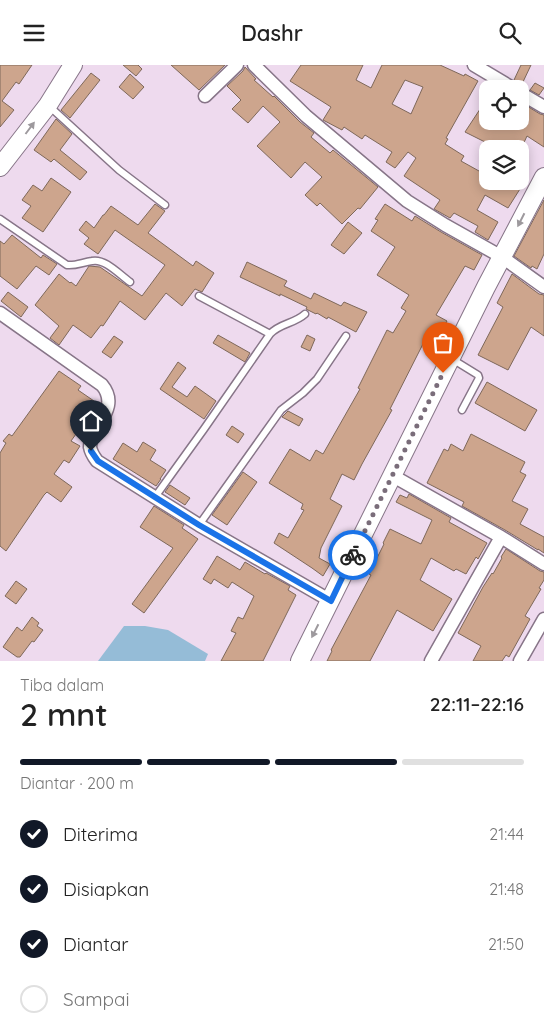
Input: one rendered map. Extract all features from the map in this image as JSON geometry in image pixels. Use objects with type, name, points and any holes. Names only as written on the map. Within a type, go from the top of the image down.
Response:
[{"type":"main road","points":[[0,167],[48,105],[73,65]]},
{"type":"main road","points":[[300,661],[451,358],[544,177]]},
{"type":"street","points":[[206,96],[237,65]]},
{"type":"street","points":[[254,65],[306,116],[407,201],[502,257],[544,287]]},
{"type":"street","points":[[474,65],[499,80]]},
{"type":"street","points":[[529,98],[544,107]]},
{"type":"street","points":[[0,313],[107,390],[109,401],[106,413],[91,439],[90,445],[98,461],[199,525],[331,601]]},
{"type":"street","points":[[393,476],[501,537],[544,565]]},
{"type":"street","points":[[431,661],[501,537]]},
{"type":"street","points":[[520,661],[544,619]]},
{"type":"lane","points":[[48,105],[120,170],[165,205]]},
{"type":"lane","points":[[0,219],[68,265],[73,266],[97,260],[104,262],[130,282]]},
{"type":"lane","points":[[198,296],[270,334]]},
{"type":"lane","points":[[155,497],[274,329],[299,319],[305,314]]},
{"type":"lane","points":[[199,525],[280,410],[316,379],[346,337]]},
{"type":"lane","points":[[451,358],[478,375],[477,384],[462,410]]},
{"type":"water","points":[[124,626],[145,626],[168,630],[208,654],[205,661],[98,661]]},
{"type":"building","points":[[0,65],[32,65],[19,84],[16,82],[2,101],[14,110],[0,127]]},
{"type":"building","points":[[123,65],[138,65],[142,69],[136,76]]},
{"type":"building","points":[[171,65],[225,65],[199,90]]},
{"type":"building","points":[[301,65],[363,65],[356,80],[371,88],[382,65],[440,65],[464,76],[465,74],[478,81],[446,138],[448,139],[445,144],[464,156],[461,161],[479,171],[479,190],[519,190],[508,208],[485,195],[477,210],[498,222],[488,240],[475,232],[478,226],[454,213],[450,218],[434,209],[440,200],[404,176],[416,158],[408,152],[395,168],[386,162],[392,152],[365,135],[362,139],[344,127],[342,130],[323,120],[331,107],[290,81]],"holes":[[[405,80],[423,87],[411,114],[392,104]]]},
{"type":"building","points":[[521,65],[531,65],[524,80],[514,80]]},
{"type":"building","points":[[245,67],[256,79],[254,80],[314,133],[311,137],[330,153],[333,150],[378,187],[360,209],[358,208],[342,224],[320,203],[317,206],[305,195],[322,177],[305,162],[291,178],[257,146],[280,122],[263,106],[248,123],[232,109],[241,100],[227,86]]},
{"type":"building","points":[[91,73],[100,80],[70,118],[61,110]]},
{"type":"building","points":[[130,74],[144,87],[133,99],[119,87]]},
{"type":"building","points":[[535,83],[544,88],[539,95],[530,90]]},
{"type":"building","points":[[529,107],[544,115],[544,147],[527,136],[525,140],[481,140],[465,132],[479,111],[479,130],[529,130]]},
{"type":"building","points":[[56,119],[72,134],[60,150],[87,172],[80,180],[54,159],[51,162],[34,150]]},
{"type":"building","points":[[51,178],[71,192],[43,232],[22,218],[31,206],[22,200],[33,185],[42,191]]},
{"type":"building","points":[[544,200],[544,254],[537,269],[532,266],[531,268],[514,256]]},
{"type":"building","points":[[155,204],[165,211],[148,233],[193,266],[196,261],[214,273],[202,292],[195,289],[182,306],[166,293],[145,320],[120,301],[103,326],[101,325],[91,338],[73,325],[59,345],[50,338],[59,326],[35,305],[59,274],[76,286],[89,266],[100,267],[142,296],[165,265],[115,230],[98,254],[84,244],[89,238],[79,230],[86,221],[94,228],[111,206],[138,225]]},
{"type":"building","points":[[385,204],[412,221],[415,216],[482,255],[474,270],[465,266],[436,315],[447,321],[441,332],[437,329],[429,342],[425,340],[390,409],[392,410],[354,480],[342,474],[330,499],[342,506],[321,548],[319,558],[330,564],[323,576],[274,543],[279,533],[288,538],[304,510],[301,509],[303,504],[269,483],[290,449],[310,461],[316,450],[323,454],[360,389],[358,388],[387,330],[393,333],[406,311],[401,308],[409,295],[377,275],[395,247],[371,231],[378,220],[375,219]]},
{"type":"building","points":[[348,222],[362,233],[344,254],[331,245]]},
{"type":"building","points":[[12,235],[41,258],[43,255],[57,264],[49,275],[36,266],[17,289],[0,276],[0,241],[4,244]]},
{"type":"building","points":[[247,262],[287,281],[284,286],[311,299],[314,293],[341,306],[344,302],[367,312],[356,332],[328,317],[327,319],[306,309],[307,307],[280,294],[280,296],[240,277]]},
{"type":"building","points":[[512,274],[539,294],[544,295],[544,336],[531,327],[508,370],[478,355],[503,307],[497,303]]},
{"type":"building","points":[[8,292],[28,307],[21,317],[1,301]]},
{"type":"building","points":[[218,335],[250,353],[245,362],[213,343]]},
{"type":"building","points":[[307,335],[315,339],[310,351],[301,347]]},
{"type":"building","points":[[114,336],[123,342],[111,358],[102,352]]},
{"type":"building","points":[[178,362],[186,368],[172,387],[187,397],[195,386],[216,401],[204,419],[160,389]]},
{"type":"building","points":[[59,371],[81,386],[78,390],[94,401],[88,410],[95,414],[84,429],[81,427],[71,441],[80,446],[69,463],[64,460],[54,474],[72,487],[61,502],[47,492],[6,551],[0,546],[0,453],[6,443],[3,441],[9,434],[12,436]]},
{"type":"building","points":[[487,382],[537,410],[525,431],[475,403]]},
{"type":"building","points":[[288,411],[303,419],[299,426],[282,417]]},
{"type":"building","points":[[232,426],[244,434],[238,443],[226,435]]},
{"type":"building","points":[[471,434],[525,462],[520,472],[526,475],[512,501],[528,509],[520,524],[544,537],[544,553],[462,506],[464,502],[427,483],[444,449],[448,451],[451,444],[463,451]]},
{"type":"building","points":[[143,442],[156,450],[150,460],[166,470],[156,486],[113,459],[123,443],[137,452]]},
{"type":"building","points":[[243,472],[257,482],[227,525],[212,515]]},
{"type":"building","points":[[170,485],[190,498],[185,505],[165,492]]},
{"type":"building","points":[[409,494],[451,518],[449,522],[487,543],[478,559],[476,557],[466,574],[456,569],[454,571],[431,558],[420,580],[452,599],[433,631],[397,610],[370,661],[327,661],[371,575],[369,574],[390,529],[421,544],[432,520],[396,502],[400,495],[407,498]]},
{"type":"building","points":[[154,506],[184,525],[182,528],[198,539],[144,613],[132,604],[173,548],[140,527]]},
{"type":"building","points":[[506,549],[544,572],[544,580],[539,588],[541,589],[525,616],[530,619],[509,657],[506,655],[502,661],[473,661],[481,646],[458,633]]},
{"type":"building","points":[[217,556],[240,570],[245,562],[290,586],[288,590],[296,595],[263,661],[221,661],[236,633],[231,631],[238,617],[243,619],[254,596],[232,582],[228,588],[214,579],[211,584],[203,579]]},
{"type":"building","points":[[16,581],[27,589],[16,604],[5,596]]},
{"type":"building","points":[[32,617],[39,623],[37,626],[43,630],[20,657],[17,657],[3,647],[17,627],[22,631]]},
{"type":"way so far","points":[[353,555],[443,373]]},
{"type":"route","points":[[91,451],[98,461],[199,525],[331,601],[353,555]]}]
